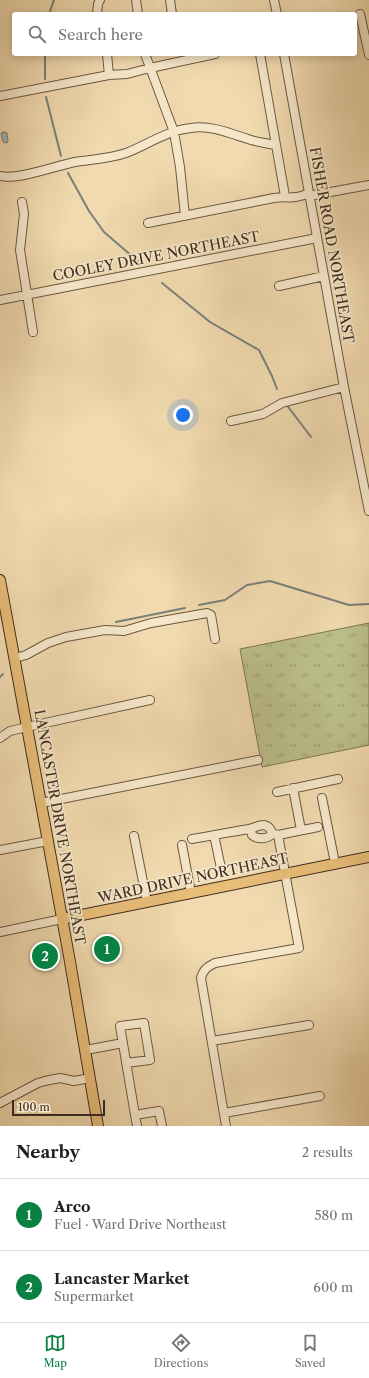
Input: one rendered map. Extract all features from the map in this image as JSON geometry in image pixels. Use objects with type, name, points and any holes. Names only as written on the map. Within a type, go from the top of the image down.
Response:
[{"type":"main road","name":"LANCASTER DRIVE NORTHEAST","points":[[0,580],[86,1050],[98,1126]]},
{"type":"main road","name":"WARD DRIVE NORTHEAST","points":[[62,919],[369,857]]},
{"type":"street","points":[[97,12],[100,0]]},
{"type":"street","points":[[136,0],[138,12]]},
{"type":"street","points":[[170,0],[172,12]]},
{"type":"street","points":[[274,0],[277,12]]},
{"type":"street","points":[[360,14],[369,55]]},
{"type":"street","points":[[107,56],[109,75]]},
{"type":"street","points":[[146,56],[174,132],[180,167],[185,216]]},
{"type":"street","points":[[0,96],[109,75],[127,74],[206,56]]},
{"type":"street","points":[[260,56],[285,196]]},
{"type":"street","name":"FISHER ROAD NORTHEAST","points":[[284,56],[344,387],[369,511]]},
{"type":"street","points":[[0,176],[12,176],[53,168],[74,162],[113,157],[174,132],[191,128],[213,129],[228,132],[248,139],[275,145]]},
{"type":"street","points":[[148,223],[285,196],[293,198],[301,197],[309,194],[369,184]]},
{"type":"street","points":[[22,202],[24,214],[20,250],[34,332]]},
{"type":"street","name":"COOLEY DRIVE NORTHEAST","points":[[0,300],[317,238]]},
{"type":"street","points":[[279,286],[324,276]]},
{"type":"street","points":[[232,421],[263,414],[286,402],[344,387]]},
{"type":"street","points":[[14,658],[26,655],[48,643],[66,637],[105,630],[124,631],[151,622],[193,614],[206,613],[211,615],[215,639]]},
{"type":"street","points":[[0,738],[10,731],[150,700]]},
{"type":"street","points":[[41,803],[258,760]]},
{"type":"street","points":[[277,792],[338,779]]},
{"type":"street","points":[[293,788],[301,830]]},
{"type":"street","points":[[322,798],[335,863]]},
{"type":"street","points":[[192,839],[251,829],[257,826],[266,826],[275,834],[286,873],[299,948],[214,963],[208,966],[203,972],[201,978],[226,1126]]},
{"type":"street","points":[[251,829],[252,835],[258,838],[318,827]]},
{"type":"street","points":[[214,835],[221,868]]},
{"type":"street","points":[[134,836],[147,902]]},
{"type":"street","points":[[0,850],[48,841]]},
{"type":"street","points":[[182,845],[191,893]]},
{"type":"street","name":"WARD DRIVE NORTHEAST","points":[[0,932],[62,919]]},
{"type":"street","points":[[126,1063],[150,1060],[144,1023],[120,1026],[126,1063],[137,1126]]},
{"type":"street","points":[[212,1041],[309,1024]]},
{"type":"street","points":[[86,1050],[123,1043]]},
{"type":"street","points":[[0,1103],[38,1083],[45,1081],[60,1078],[74,1081],[90,1078]]},
{"type":"street","points":[[224,1113],[320,1096]]},
{"type":"street","points":[[135,1115],[159,1111],[162,1126]]},
{"type":"green space","points":[[369,623],[369,745],[262,767],[240,649]]},
{"type":"water","points":[[2,132],[7,133],[7,143],[3,142]]},
{"type":"waterway","points":[[50,12],[54,0]]},
{"type":"waterway","points":[[45,56],[45,79]]},
{"type":"waterway","points":[[46,97],[61,156]]},
{"type":"waterway","points":[[68,173],[89,211],[104,232],[140,263]]},
{"type":"waterway","points":[[162,283],[210,322],[259,350],[277,389]]},
{"type":"waterway","points":[[286,404],[311,437]]},
{"type":"waterway","points":[[199,605],[225,600],[247,585],[270,581],[349,605],[369,604]]},
{"type":"waterway","points":[[116,622],[185,608]]},
{"type":"waterway","points":[[0,677],[3,674]]},
{"type":"place","name":"Arco","points":[[107,949]]},
{"type":"place","name":"Lancaster Market","points":[[45,956]]}]
